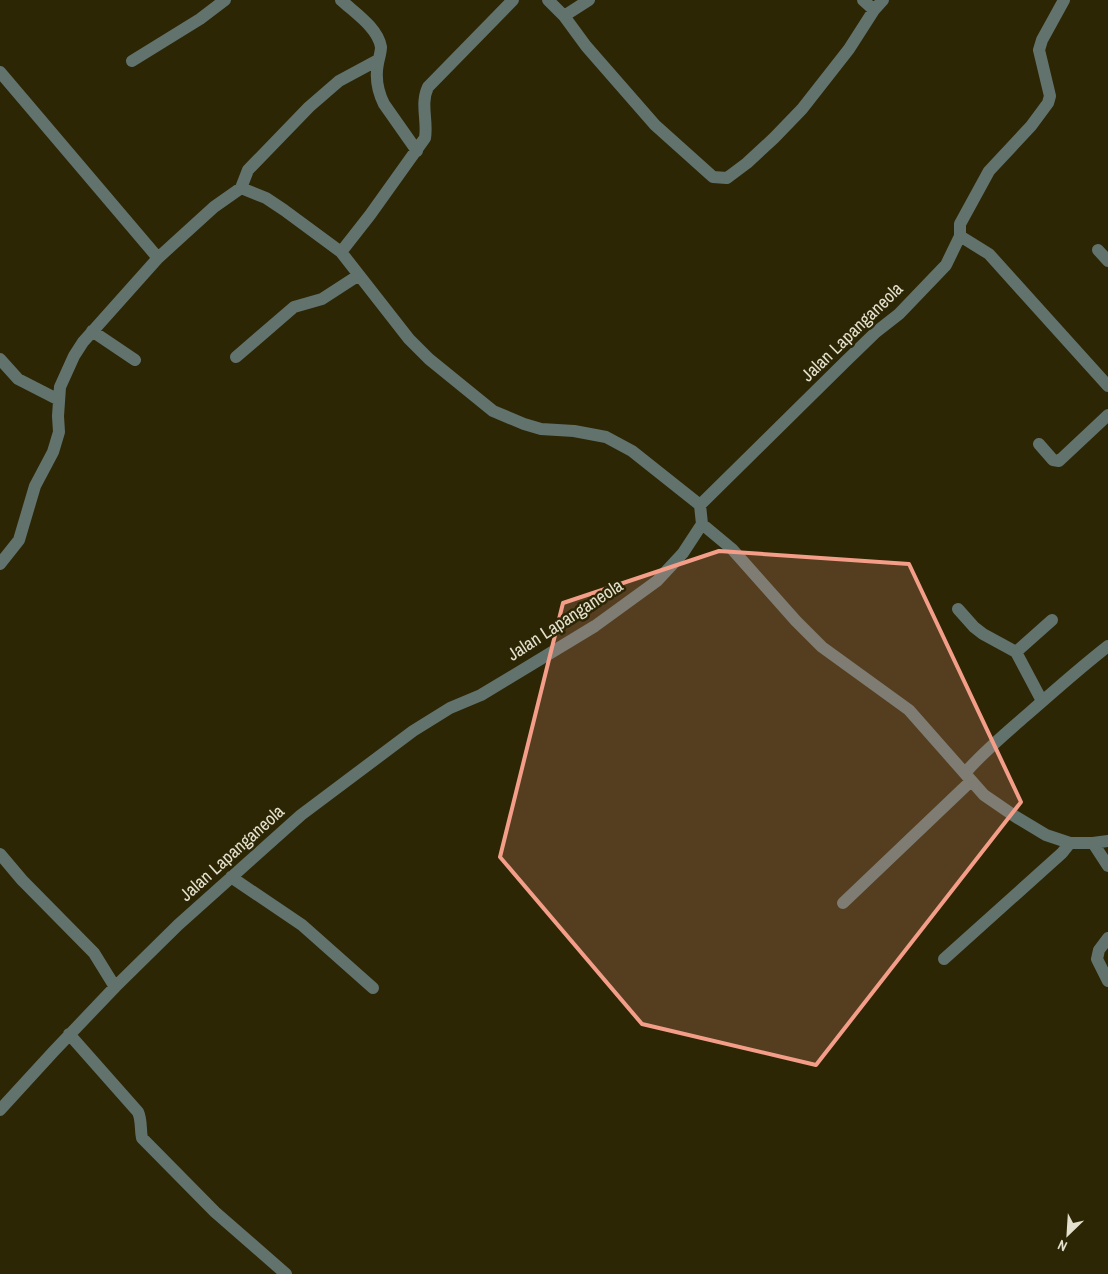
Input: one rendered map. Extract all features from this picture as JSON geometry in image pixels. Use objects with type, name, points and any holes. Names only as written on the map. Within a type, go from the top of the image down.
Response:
[{"type":"street","points":[[132,60],[200,19],[224,0]]},
{"type":"street","points":[[341,0],[376,34],[381,48],[376,75],[380,96],[417,151]]},
{"type":"street","points":[[341,252],[425,138],[425,93],[428,87],[513,0]]},
{"type":"street","points":[[548,0],[564,16],[586,46],[655,125],[713,177],[727,178],[747,164],[768,145],[802,109],[849,49],[874,10],[884,0]]},
{"type":"street","points":[[564,16],[589,0]]},
{"type":"street","points":[[863,0],[874,10]]},
{"type":"street","name":"Jalan Lapanganeola","points":[[700,504],[876,332],[899,314],[946,265],[960,236],[960,224],[989,171],[1031,126],[1048,103],[1050,96],[1039,50],[1042,40],[1064,0]]},
{"type":"street","points":[[0,564],[19,540],[35,486],[53,452],[59,432],[58,400],[60,387],[83,342],[158,258],[214,207],[241,188],[248,170],[309,107],[338,81],[378,60]]},
{"type":"street","points":[[0,72],[158,258]]},
{"type":"street","points":[[241,188],[266,198],[341,252],[409,340],[429,359],[493,411],[524,424],[541,428],[574,431],[606,437],[632,451],[700,504],[702,524],[732,549],[796,622],[822,646],[909,710],[984,794],[1016,817],[1046,835],[1070,843],[1108,841]]},
{"type":"street","points":[[960,236],[990,254],[1108,386]]},
{"type":"street","points":[[1098,250],[1108,261]]},
{"type":"street","points":[[236,357],[294,307],[322,299],[359,275]]},
{"type":"street","points":[[92,332],[134,360]]},
{"type":"street","points":[[0,359],[18,379],[58,400]]},
{"type":"street","points":[[1039,444],[1053,460],[1059,461],[1108,415]]},
{"type":"street","name":"Jalan Lapanganeola","points":[[0,1110],[69,1034],[115,987],[231,877],[301,815],[413,731],[450,708],[481,695],[595,626],[657,580],[683,553],[702,524]]},
{"type":"street","points":[[958,609],[983,634],[1016,652],[1042,701]]},
{"type":"street","points":[[1016,652],[1052,620]]},
{"type":"street","points":[[843,903],[968,777],[977,759],[1108,646]]},
{"type":"street","points":[[944,959],[1062,853],[1070,843]]},
{"type":"street","points":[[1093,843],[1108,866]]},
{"type":"street","points":[[0,854],[22,880],[94,953],[115,987]]},
{"type":"street","points":[[231,877],[302,925],[373,988]]},
{"type":"street","points":[[1108,938],[1099,950],[1097,959],[1108,981]]},
{"type":"street","points":[[69,1034],[138,1112],[141,1120],[142,1138],[215,1212],[286,1274]]},
{"type":"highlighted area","points":[[719,551],[909,564],[1021,802],[816,1065],[642,1024],[500,857],[563,603]]}]
